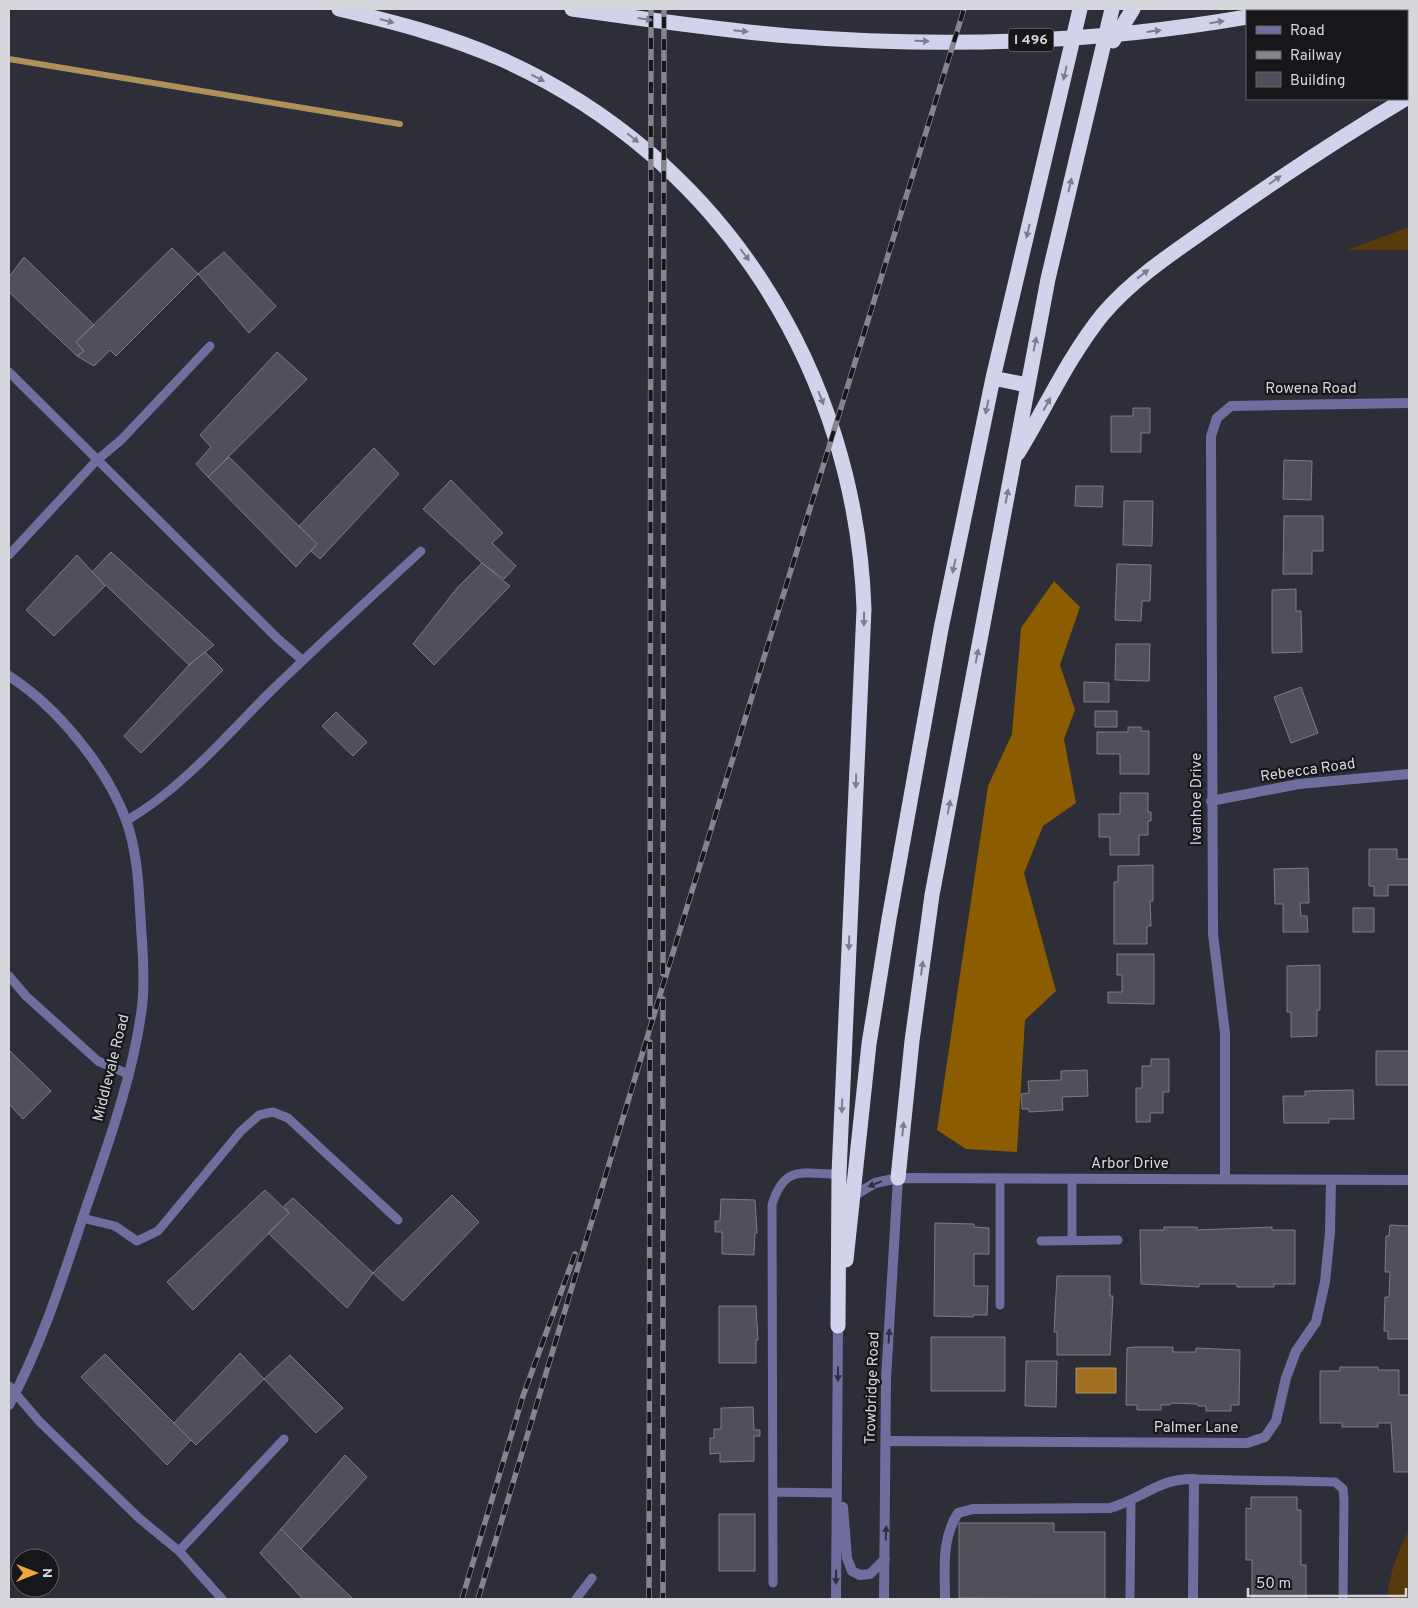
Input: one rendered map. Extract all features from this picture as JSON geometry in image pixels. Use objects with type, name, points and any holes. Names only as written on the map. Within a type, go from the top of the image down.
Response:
[{"type":"highway","points":[[339,9],[436,34],[468,45],[542,80],[593,110],[625,132],[684,183],[735,242],[770,293],[792,331],[813,377],[835,437],[849,488],[863,570],[864,644],[839,1174],[838,1326]]},
{"type":"highway","name":"I 496","points":[[572,9],[792,36],[874,40],[1040,40],[1128,34],[1246,17]]},
{"type":"highway","points":[[838,1326],[855,1195],[869,1044],[888,919],[941,629],[993,378],[1080,9]]},
{"type":"highway","points":[[898,1178],[912,1041],[932,894],[1027,386],[1091,93],[1112,9]]},
{"type":"highway","points":[[1091,93],[1115,38],[1133,9]]},
{"type":"highway","points":[[1014,461],[1063,372],[1086,337],[1103,315],[1138,278],[1284,174],[1404,100]]},
{"type":"highway","points":[[993,378],[1027,386]]},
{"type":"street","name":"Rowena Road","points":[[1217,418],[1231,406],[1246,404],[1409,403]]},
{"type":"street","name":"Ivanhoe Drive","points":[[1217,418],[1211,436],[1211,802],[1213,934],[1225,1033],[1225,1179]]},
{"type":"street","name":"Middlevale Road","points":[[9,676],[26,686],[89,753],[118,802],[126,821],[138,879],[142,952],[142,1004],[128,1074],[43,1332],[30,1365],[12,1389],[9,1404]]},
{"type":"street","name":"Rebecca Road","points":[[1211,802],[1299,784],[1409,774]]},
{"type":"street","name":"Arbor Drive","points":[[855,1195],[875,1183],[898,1178],[1409,1180]]},
{"type":"street","name":"Trowbridge Road","points":[[884,1599],[886,1379],[898,1178]]},
{"type":"street","name":"Palmer Lane","points":[[886,1441],[1247,1443],[1266,1436],[1276,1421],[1286,1378],[1296,1351],[1316,1322],[1325,1282],[1329,1242],[1331,1180]]},
{"type":"street","points":[[836,1599],[838,1326]]},
{"type":"street","points":[[838,1456],[849,1567],[856,1574],[868,1574],[874,1571],[885,1559]]},
{"type":"street","points":[[945,1599],[945,1555],[949,1527],[958,1513],[973,1509],[1093,1510],[1110,1508],[1130,1502],[1164,1482],[1176,1479],[1194,1479],[1193,1599]]},
{"type":"lane","points":[[9,555],[96,461],[122,440],[210,346]]},
{"type":"lane","points":[[9,372],[96,461],[302,660]]},
{"type":"lane","points":[[126,821],[152,806],[175,786],[302,660],[421,550]]},
{"type":"lane","points":[[9,976],[26,996],[98,1061],[128,1074]]},
{"type":"lane","points":[[82,1218],[115,1226],[137,1241],[158,1231],[241,1130],[259,1115],[273,1112],[288,1118],[398,1220]]},
{"type":"lane","points":[[773,1583],[772,1205],[777,1188],[785,1177],[798,1174],[839,1174]]},
{"type":"lane","points":[[1000,1178],[1000,1305]]},
{"type":"lane","points":[[1072,1179],[1072,1241]]},
{"type":"lane","points":[[1041,1241],[1118,1240]]},
{"type":"lane","points":[[12,1389],[39,1421],[140,1519],[179,1551],[222,1599]]},
{"type":"lane","points":[[179,1551],[284,1439]]},
{"type":"lane","points":[[1194,1479],[1335,1482],[1342,1490],[1344,1500],[1343,1599]]},
{"type":"lane","points":[[773,1492],[837,1493]]},
{"type":"lane","points":[[1130,1502],[1130,1599]]},
{"type":"lane","points":[[576,1599],[592,1578]]},
{"type":"shaded area","points":[[1409,227],[1409,250],[1347,250]]},
{"type":"shaded area","points":[[1054,581],[1080,607],[1060,665],[1075,710],[1064,739],[1076,803],[1043,826],[1024,873],[1056,991],[1025,1020],[1017,1152],[966,1149],[937,1130],[988,786],[1012,734],[1021,628]]},
{"type":"shaded area","points":[[1076,1368],[1116,1368],[1116,1393],[1076,1393]]},
{"type":"shaded area","points":[[1409,1531],[1409,1599],[1388,1599],[1394,1564]]},
{"type":"building","points":[[172,248],[198,274],[116,356],[110,350],[94,366],[77,356],[84,351],[76,342]]},
{"type":"building","points":[[224,252],[276,306],[249,333],[198,274]]},
{"type":"building","points":[[24,257],[94,325],[76,342],[84,351],[77,356],[9,292],[9,277]]},
{"type":"building","points":[[277,352],[307,379],[208,477],[196,464],[211,447],[200,435]]},
{"type":"building","points":[[1133,408],[1150,408],[1150,433],[1141,433],[1141,452],[1111,452],[1111,416],[1133,416]]},
{"type":"building","points":[[374,448],[399,474],[320,559],[311,551],[317,544],[299,526]]},
{"type":"building","points":[[229,457],[317,544],[296,567],[208,477]]},
{"type":"building","points":[[1284,460],[1312,461],[1311,500],[1283,499]]},
{"type":"building","points":[[451,480],[503,533],[492,543],[516,566],[504,579],[482,563],[423,509]]},
{"type":"building","points":[[1076,486],[1103,486],[1102,507],[1075,506]]},
{"type":"building","points":[[1124,501],[1153,501],[1152,546],[1123,545]]},
{"type":"building","points":[[1284,516],[1323,516],[1323,551],[1312,551],[1312,574],[1283,574]]},
{"type":"building","points":[[111,552],[214,645],[189,665],[92,572]]},
{"type":"building","points":[[77,555],[105,586],[54,636],[26,610]]},
{"type":"building","points":[[482,563],[510,586],[434,665],[413,644],[457,588]]},
{"type":"building","points":[[1117,564],[1151,565],[1150,601],[1142,601],[1141,621],[1115,620]]},
{"type":"building","points":[[1296,589],[1296,611],[1301,611],[1302,652],[1272,653],[1272,590]]},
{"type":"building","points":[[1116,644],[1150,644],[1149,681],[1115,680]]},
{"type":"building","points":[[205,652],[223,670],[141,753],[124,736],[189,665]]},
{"type":"building","points":[[1084,682],[1109,683],[1109,702],[1084,702]]},
{"type":"building","points":[[1301,687],[1318,733],[1291,743],[1274,697]]},
{"type":"building","points":[[1095,711],[1117,711],[1117,727],[1095,727]]},
{"type":"building","points":[[336,712],[367,742],[353,756],[322,726]]},
{"type":"building","points":[[1128,727],[1141,727],[1141,731],[1149,731],[1149,774],[1120,774],[1120,754],[1097,754],[1097,732],[1128,732]]},
{"type":"building","points":[[1120,793],[1148,793],[1148,812],[1151,812],[1151,821],[1148,821],[1148,835],[1139,835],[1139,855],[1110,855],[1110,837],[1099,837],[1099,814],[1120,814]]},
{"type":"building","points":[[1369,849],[1397,849],[1397,859],[1409,859],[1409,885],[1388,885],[1388,896],[1374,896],[1374,886],[1369,886]]},
{"type":"building","points":[[1153,865],[1153,901],[1150,901],[1151,926],[1147,926],[1147,944],[1114,944],[1114,882],[1118,882],[1118,866]]},
{"type":"building","points":[[1308,868],[1309,903],[1300,903],[1301,916],[1307,916],[1308,932],[1283,932],[1283,904],[1275,904],[1274,869]]},
{"type":"building","points":[[1353,908],[1374,908],[1374,932],[1353,932]]},
{"type":"building","points":[[1117,954],[1154,954],[1154,1004],[1108,1003],[1108,992],[1122,992],[1122,975],[1117,975]]},
{"type":"building","points":[[1320,965],[1320,1010],[1317,1010],[1317,1036],[1291,1037],[1291,1012],[1287,1012],[1287,966]]},
{"type":"building","points":[[9,1050],[51,1091],[23,1119],[9,1104]]},
{"type":"building","points":[[1376,1051],[1409,1051],[1409,1085],[1376,1085]]},
{"type":"building","points":[[1151,1059],[1169,1059],[1169,1092],[1163,1092],[1163,1113],[1150,1113],[1150,1122],[1136,1122],[1136,1088],[1142,1088],[1142,1066],[1151,1066]]},
{"type":"building","points":[[1087,1070],[1088,1096],[1062,1097],[1063,1110],[1029,1112],[1029,1109],[1022,1109],[1021,1094],[1029,1093],[1028,1081],[1061,1080],[1061,1071]]},
{"type":"building","points":[[1353,1090],[1354,1119],[1329,1119],[1329,1123],[1284,1123],[1283,1096],[1305,1096],[1305,1091]]},
{"type":"building","points":[[265,1190],[289,1213],[193,1310],[167,1282]]},
{"type":"building","points":[[452,1195],[479,1222],[403,1301],[373,1273]]},
{"type":"building","points":[[293,1198],[373,1273],[347,1308],[268,1233],[289,1213],[284,1206]]},
{"type":"building","points":[[721,1199],[755,1200],[757,1233],[755,1233],[754,1255],[722,1254],[722,1232],[715,1232],[715,1221],[720,1221]]},
{"type":"building","points":[[935,1223],[974,1224],[974,1227],[989,1228],[989,1254],[974,1254],[974,1286],[988,1286],[987,1315],[973,1315],[973,1317],[934,1316]]},
{"type":"building","points":[[1390,1225],[1409,1226],[1409,1339],[1388,1339],[1388,1331],[1384,1331],[1385,1297],[1389,1297],[1390,1272],[1385,1272],[1386,1236],[1389,1236]]},
{"type":"building","points":[[1164,1227],[1197,1227],[1197,1230],[1272,1227],[1272,1230],[1295,1230],[1295,1284],[1274,1284],[1274,1287],[1237,1287],[1237,1284],[1199,1284],[1199,1287],[1141,1284],[1140,1230],[1164,1230]]},
{"type":"building","points":[[1057,1276],[1110,1276],[1110,1296],[1113,1296],[1110,1355],[1057,1355],[1057,1332],[1054,1332]]},
{"type":"building","points":[[719,1306],[756,1306],[758,1340],[756,1340],[756,1363],[719,1363]]},
{"type":"building","points":[[931,1337],[1005,1337],[1005,1391],[931,1391]]},
{"type":"building","points":[[1173,1347],[1173,1352],[1196,1352],[1196,1348],[1240,1350],[1239,1405],[1231,1405],[1231,1411],[1206,1411],[1206,1406],[1198,1406],[1197,1404],[1171,1403],[1170,1405],[1161,1405],[1161,1410],[1137,1410],[1137,1405],[1126,1405],[1127,1348]]},
{"type":"building","points":[[240,1353],[264,1379],[196,1445],[174,1423]]},
{"type":"building","points":[[105,1354],[191,1440],[167,1465],[81,1377]]},
{"type":"building","points":[[290,1355],[343,1408],[316,1433],[264,1379]]},
{"type":"building","points":[[1026,1361],[1057,1361],[1056,1407],[1025,1406]]},
{"type":"building","points":[[1340,1367],[1378,1367],[1378,1370],[1399,1370],[1399,1395],[1409,1395],[1409,1472],[1394,1472],[1391,1423],[1378,1423],[1378,1427],[1342,1427],[1342,1423],[1320,1423],[1320,1371],[1340,1371]]},
{"type":"building","points":[[753,1407],[754,1430],[760,1430],[760,1436],[754,1436],[754,1461],[720,1462],[720,1453],[710,1454],[710,1438],[714,1438],[714,1429],[721,1429],[721,1408]]},
{"type":"building","points":[[345,1455],[367,1477],[301,1549],[281,1529]]},
{"type":"building","points":[[1251,1497],[1297,1497],[1297,1510],[1301,1510],[1301,1565],[1306,1565],[1306,1599],[1252,1599],[1252,1560],[1246,1560],[1246,1508],[1251,1509]]},
{"type":"building","points":[[719,1514],[755,1514],[755,1571],[719,1571]]},
{"type":"building","points":[[959,1523],[1054,1523],[1054,1532],[1105,1532],[1105,1599],[959,1598]]},
{"type":"building","points":[[281,1529],[353,1599],[303,1599],[260,1553]]},
{"type":"waterway","points":[[9,59],[400,124]]},
{"type":"railway","points":[[650,1017],[651,9]]},
{"type":"railway","points":[[663,974],[664,9]]},
{"type":"railway","points":[[478,1599],[663,985],[964,9]]},
{"type":"railway","points":[[663,999],[663,1599]]},
{"type":"railway","points":[[649,1599],[650,1042]]},
{"type":"railway","points":[[462,1599],[523,1396],[575,1254]]}]
